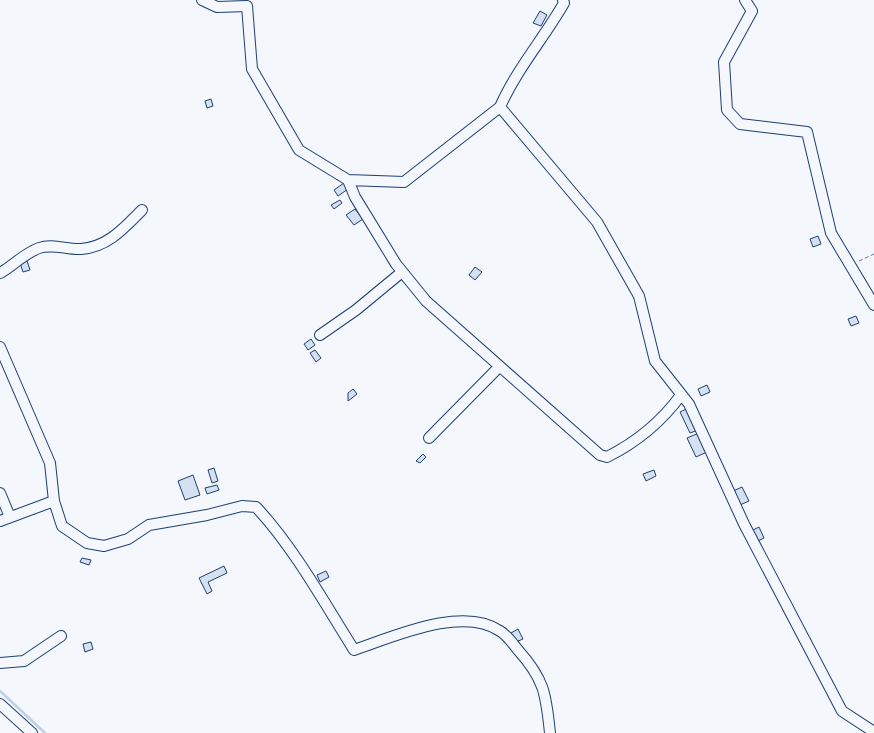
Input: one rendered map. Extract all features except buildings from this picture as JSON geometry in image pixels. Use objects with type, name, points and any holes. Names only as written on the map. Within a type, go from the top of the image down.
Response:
[{"type":"street","points":[[202,0],[217,7],[247,6],[252,69],[300,150],[348,180],[404,182],[500,107],[507,90],[553,23],[564,3],[563,0]]},
{"type":"street","points":[[744,0],[752,11],[724,62],[728,110],[740,124],[807,132],[831,233],[874,305]]},
{"type":"street","points":[[500,107],[597,222],[639,296],[655,362],[689,404],[744,524],[842,711],[874,732]]},
{"type":"street","points":[[348,180],[355,197],[402,272],[426,301],[600,455],[607,457],[633,442],[667,415],[682,395]]},
{"type":"street","points":[[0,273],[22,256],[41,247],[59,246],[81,249],[108,242],[142,210]]},
{"type":"street","points":[[320,335],[356,310],[402,272]]},
{"type":"street","points":[[0,347],[50,463],[54,501],[62,526],[86,543],[104,546],[128,539],[150,525],[207,516],[242,506],[256,507],[266,518],[308,578],[354,650],[446,621],[487,624],[502,631],[534,668],[546,692],[550,733]]},
{"type":"street","points":[[429,438],[500,367]]},
{"type":"street","points":[[0,493],[10,517]]},
{"type":"street","points":[[0,521],[54,501]]},
{"type":"street","points":[[0,663],[24,661],[61,636]]},
{"type":"street","points":[[0,704],[32,733]]},
{"type":"path","points":[[851,265],[874,254]]},
{"type":"waterway","points":[[0,691],[45,733]]}]
